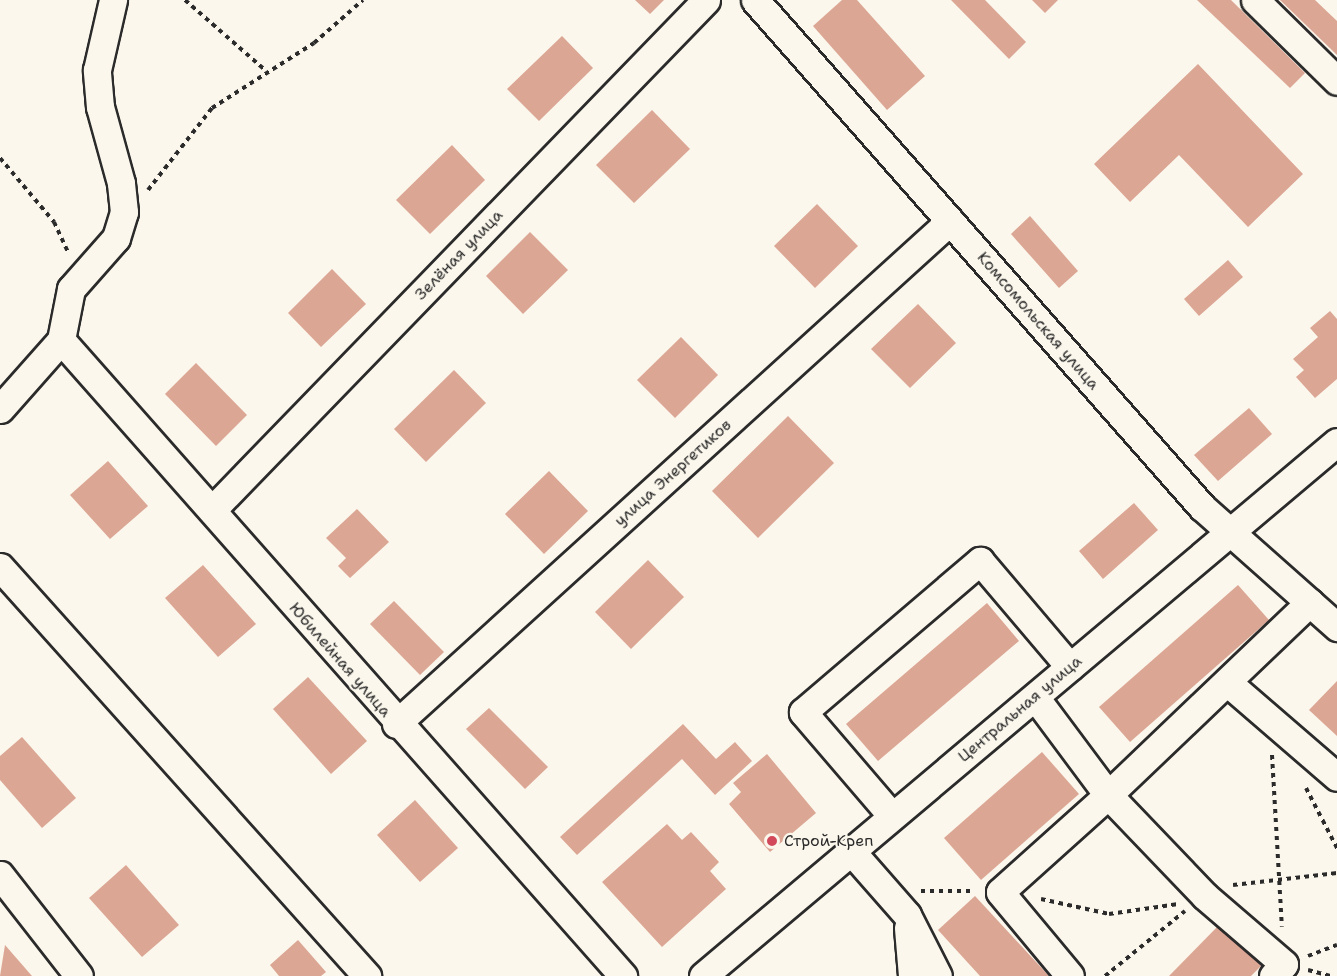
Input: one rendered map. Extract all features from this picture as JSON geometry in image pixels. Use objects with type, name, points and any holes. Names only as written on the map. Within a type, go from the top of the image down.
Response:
[{"type":"street","points":[[0,409],[61,340],[71,289],[116,238],[123,212],[122,183],[106,139],[98,69],[112,0]]},
{"type":"street","name":"Зелёная улица","points":[[212,510],[706,0]]},
{"type":"street","name":"Комсомольская улица","points":[[754,0],[1202,507],[1232,531],[1337,627]]},
{"type":"street","points":[[1255,0],[1337,81]]},
{"type":"street","name":"улица Энергетиков","points":[[396,724],[950,221]]},
{"type":"street","name":"Юбилейная улица","points":[[61,340],[212,510],[396,724],[623,976]]},
{"type":"street","name":"Центральная улица","points":[[703,976],[1232,531],[1333,454]]},
{"type":"street","points":[[892,816],[803,712],[980,561],[1070,667]]},
{"type":"street","points":[[0,567],[367,976]]},
{"type":"street","points":[[1070,976],[1000,892],[1108,795],[1310,602]]},
{"type":"street","points":[[1227,682],[1337,777]]},
{"type":"street","points":[[1035,697],[1108,795],[1279,970]]},
{"type":"street","points":[[851,851],[907,915],[938,976]]},
{"type":"street","points":[[0,875],[79,976]]},
{"type":"street","points":[[907,915],[912,976]]},
{"type":"path","points":[[185,0],[265,70]]},
{"type":"path","points":[[142,199],[212,108],[265,70],[314,43],[363,0]]},
{"type":"path","points":[[0,158],[54,222],[72,262],[71,289]]},
{"type":"path","points":[[1272,721],[1279,877],[1279,970]]},
{"type":"path","points":[[1302,779],[1337,848]]},
{"type":"path","points":[[887,893],[1000,892],[1109,914],[1205,896],[1279,877],[1337,873]]},
{"type":"path","points":[[1105,976],[1205,896]]},
{"type":"building","points":[[635,0],[664,0],[650,14]]},
{"type":"building","points":[[842,0],[857,0],[925,76],[887,110],[813,26]]},
{"type":"building","points":[[951,0],[985,0],[1026,42],[1009,59]]},
{"type":"building","points":[[1032,0],[1058,0],[1045,13]]},
{"type":"building","points":[[1197,0],[1231,0],[1305,73],[1290,88]]},
{"type":"building","points":[[1280,0],[1315,0],[1337,21],[1337,55]]},
{"type":"building","points":[[562,36],[593,68],[539,121],[507,89]]},
{"type":"building","points":[[1198,64],[1303,174],[1248,227],[1179,155],[1130,202],[1094,164]]},
{"type":"building","points":[[652,110],[690,149],[634,203],[596,165]]},
{"type":"building","points":[[452,145],[485,180],[430,234],[396,200]]},
{"type":"building","points":[[817,204],[858,246],[815,288],[774,246]]},
{"type":"building","points":[[1030,216],[1078,271],[1059,288],[1011,234]]},
{"type":"building","points":[[530,232],[568,270],[523,314],[486,276]]},
{"type":"building","points":[[1228,260],[1243,277],[1199,316],[1184,299]]},
{"type":"building","points":[[332,269],[366,304],[321,347],[288,313]]},
{"type":"building","points":[[918,304],[956,343],[910,388],[871,349]]},
{"type":"building","points":[[1330,311],[1337,319],[1337,379],[1315,398],[1296,377],[1304,370],[1293,359],[1318,337],[1310,328]]},
{"type":"building","points":[[681,337],[718,375],[675,418],[637,380]]},
{"type":"building","points":[[196,363],[247,415],[216,446],[165,394]]},
{"type":"building","points":[[454,370],[486,403],[426,462],[394,429]]},
{"type":"building","points":[[1249,408],[1272,434],[1218,481],[1194,455]]},
{"type":"building","points":[[788,416],[834,463],[758,538],[712,491]]},
{"type":"building","points":[[108,461],[148,506],[110,539],[70,495]]},
{"type":"building","points":[[549,471],[588,511],[544,554],[505,514]]},
{"type":"building","points":[[1134,503],[1158,530],[1103,579],[1079,551]]},
{"type":"building","points":[[357,509],[389,542],[350,578],[338,566],[346,558],[326,538]]},
{"type":"building","points":[[648,560],[684,597],[631,649],[595,612]]},
{"type":"building","points":[[203,565],[256,624],[218,657],[165,598]]},
{"type":"building","points":[[1238,585],[1269,620],[1130,742],[1099,707]]},
{"type":"building","points":[[394,601],[444,652],[420,675],[370,624]]},
{"type":"building","points":[[987,603],[1019,641],[878,761],[846,724]]},
{"type":"building","points":[[308,677],[367,741],[331,774],[273,709]]},
{"type":"building","points":[[1337,681],[1337,736],[1309,710]]},
{"type":"building","points":[[489,708],[548,767],[525,789],[466,729]]},
{"type":"building","points":[[683,724],[716,759],[735,742],[752,761],[715,795],[682,759],[577,855],[560,837]]},
{"type":"building","points":[[22,737],[76,798],[42,828],[0,780],[0,756]]},
{"type":"building","points":[[1042,752],[1079,794],[981,880],[944,838]]},
{"type":"building","points":[[767,754],[816,813],[770,852],[729,804],[741,792],[733,783]]},
{"type":"building","points":[[415,800],[458,848],[420,882],[377,835]]},
{"type":"building","points":[[667,824],[682,840],[691,832],[719,862],[710,871],[726,889],[662,947],[602,882]]},
{"type":"building","points":[[126,865],[179,925],[142,957],[89,898]]},
{"type":"building","points":[[975,896],[1049,976],[980,976],[938,930]]},
{"type":"building","points":[[1220,924],[1262,965],[1251,976],[1169,976]]},
{"type":"building","points":[[298,940],[326,972],[321,976],[279,976],[270,965]]},
{"type":"building","points":[[5,945],[32,976],[0,976]]},
{"type":"place","name":"Строй-Креп","points":[[772,841]]}]
